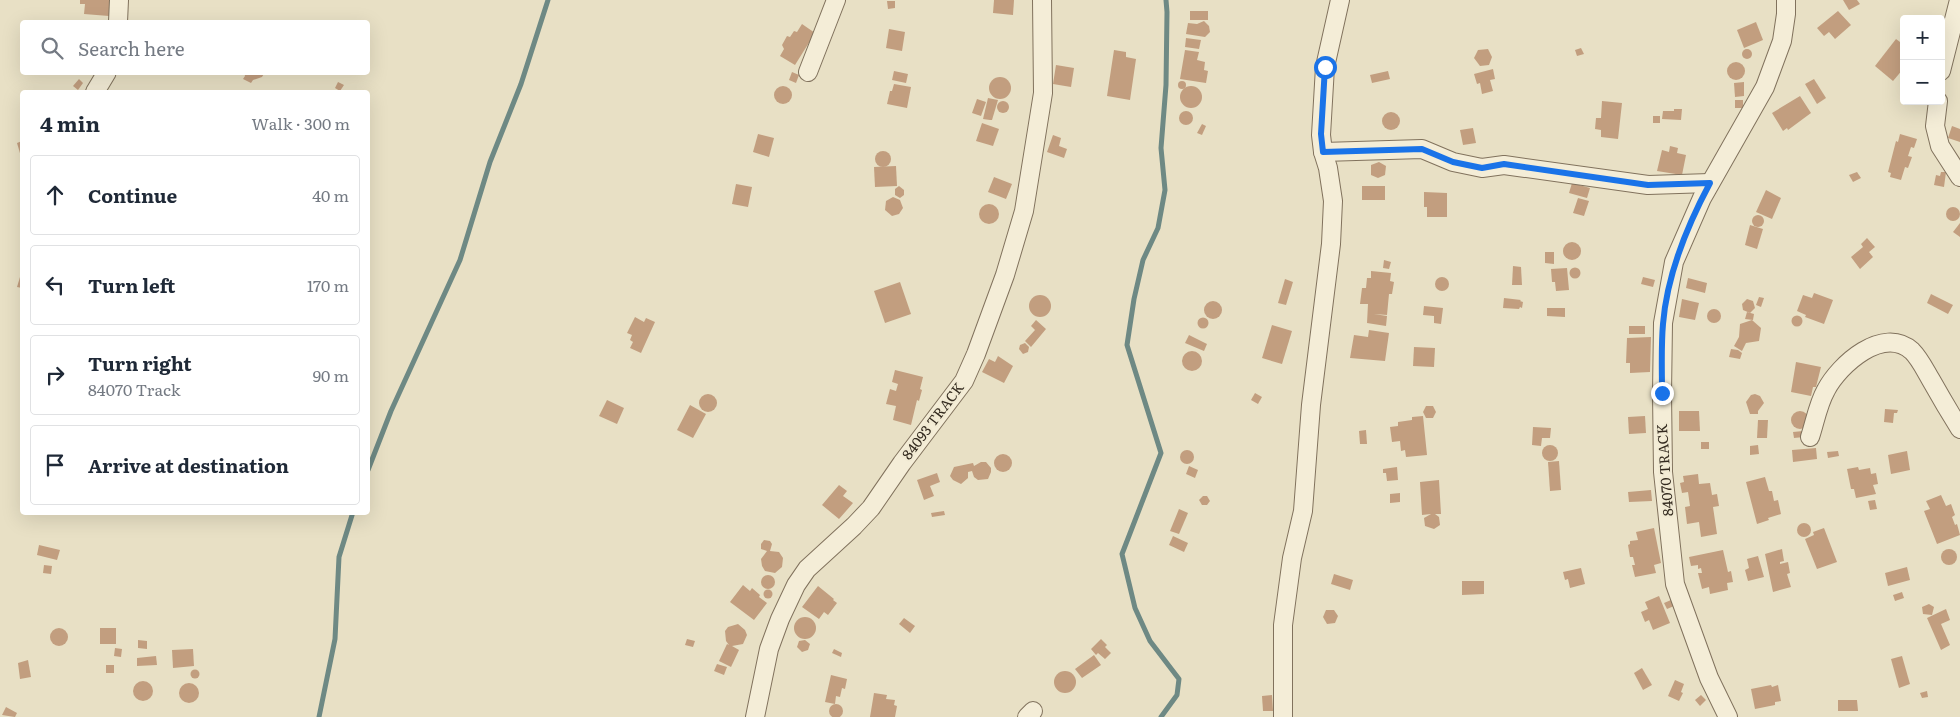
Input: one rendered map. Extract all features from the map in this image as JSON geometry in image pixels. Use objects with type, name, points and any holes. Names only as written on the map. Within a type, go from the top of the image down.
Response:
[{"type":"street","points":[[118,20],[119,0]]},
{"type":"street","points":[[808,72],[836,0]]},
{"type":"street","name":"84093 TRACK","points":[[756,717],[769,649],[780,619],[796,585],[807,569],[871,508],[964,381],[976,354],[1005,275],[1024,211],[1043,93],[1042,0]]},
{"type":"street","points":[[1283,717],[1283,625],[1292,558],[1303,512],[1311,405],[1331,244],[1333,201],[1321,134],[1325,67],[1340,0]]},
{"type":"street","name":"84070 TRACK","points":[[1728,717],[1710,678],[1675,584],[1663,472],[1663,323],[1674,262],[1702,198],[1766,86],[1782,40],[1786,0]]},
{"type":"street","points":[[1944,60],[1959,0]]},
{"type":"street","points":[[96,90],[105,75]]},
{"type":"street","points":[[1938,105],[1935,126],[1940,146],[1958,172]]},
{"type":"street","points":[[1323,152],[1422,149],[1453,162],[1482,168],[1504,164],[1648,185],[1710,183]]},
{"type":"street","points":[[1810,437],[1824,392],[1833,377],[1866,350],[1880,343],[1892,342],[1902,344],[1912,351],[1920,361],[1960,429]]},
{"type":"building","points":[[80,0],[110,0],[109,16],[84,14],[85,4],[80,4]]},
{"type":"building","points":[[994,0],[1014,0],[1013,15],[993,13]]},
{"type":"building","points":[[1843,0],[1857,0],[1860,4],[1849,10]]},
{"type":"building","points":[[887,1],[895,1],[895,8],[888,9]]},
{"type":"building","points":[[1190,11],[1208,11],[1208,20],[1190,20]]},
{"type":"building","points":[[1838,11],[1851,25],[1835,39],[1829,32],[1824,36],[1817,28]]},
{"type":"building","points":[[1204,21],[1209,26],[1210,32],[1205,37],[1186,34],[1188,23],[1197,24]]},
{"type":"building","points":[[1756,22],[1763,40],[1744,48],[1737,30]]},
{"type":"building","points":[[802,24],[815,33],[795,65],[780,56],[784,49],[782,45],[787,36],[790,37],[794,31],[797,32]]},
{"type":"building","points":[[889,29],[905,32],[902,51],[886,48]]},
{"type":"building","points":[[1186,38],[1201,40],[1199,49],[1185,47]]},
{"type":"building","points":[[1896,39],[1900,42],[1900,73],[1893,81],[1875,66]]},
{"type":"building","points":[[1581,48],[1584,54],[1577,56],[1575,50]]},
{"type":"building","points":[[1488,49],[1492,57],[1489,65],[1480,66],[1474,58],[1478,50]]},
{"type":"building","points":[[1747,49],[1752,54],[1747,59],[1742,54]]},
{"type":"building","points":[[1114,50],[1126,52],[1126,57],[1136,59],[1130,100],[1107,96]]},
{"type":"building","points":[[1185,50],[1199,52],[1197,60],[1205,62],[1204,70],[1208,71],[1206,83],[1180,79]]},
{"type":"building","points":[[1732,62],[1740,62],[1745,67],[1743,78],[1732,80],[1727,75],[1727,67]]},
{"type":"building","points":[[1056,65],[1074,68],[1071,87],[1053,84]]},
{"type":"building","points":[[1493,69],[1495,79],[1490,80],[1493,91],[1482,94],[1480,83],[1477,84],[1474,74]]},
{"type":"building","points":[[894,71],[908,74],[906,83],[892,80]]},
{"type":"building","points":[[1388,71],[1390,79],[1372,83],[1370,75]]},
{"type":"building","points":[[792,72],[799,75],[796,83],[789,80]]},
{"type":"building","points":[[263,75],[251,83],[243,79],[245,76]]},
{"type":"building","points":[[1000,77],[1008,80],[1011,88],[1008,96],[1000,99],[992,96],[989,88],[992,80]]},
{"type":"building","points":[[79,79],[83,83],[78,90],[73,86]]},
{"type":"building","points":[[1814,79],[1826,98],[1817,104],[1805,84]]},
{"type":"building","points":[[1182,81],[1186,85],[1182,89],[1178,85]]},
{"type":"building","points":[[338,82],[344,85],[341,90],[335,88]]},
{"type":"building","points":[[1744,82],[1744,96],[1735,97],[1734,83]]},
{"type":"building","points":[[894,84],[911,87],[907,108],[887,104]]},
{"type":"building","points":[[783,86],[789,89],[792,95],[789,101],[783,104],[777,101],[774,95],[777,89]]},
{"type":"building","points":[[1191,86],[1199,89],[1202,97],[1199,105],[1191,108],[1183,105],[1180,97],[1183,89]]},
{"type":"building","points":[[1800,96],[1811,113],[1788,130],[1787,128],[1783,131],[1772,113]]},
{"type":"building","points":[[988,98],[998,100],[992,120],[983,119]]},
{"type":"building","points":[[977,99],[986,102],[981,116],[972,113]]},
{"type":"building","points":[[1735,100],[1743,100],[1743,108],[1735,108]]},
{"type":"building","points":[[1001,101],[1005,101],[1009,107],[1005,113],[1001,113],[997,109],[997,105]]},
{"type":"building","points":[[1602,101],[1622,103],[1618,139],[1601,137],[1601,130],[1595,129],[1596,118],[1601,118]]},
{"type":"building","points":[[1674,109],[1682,109],[1681,120],[1662,119],[1663,111],[1674,111]]},
{"type":"building","points":[[1183,111],[1189,111],[1193,118],[1189,125],[1183,125],[1179,121],[1179,115]]},
{"type":"building","points":[[1391,112],[1397,115],[1400,121],[1397,127],[1391,130],[1385,127],[1382,121],[1385,115]]},
{"type":"building","points":[[1653,116],[1660,116],[1660,123],[1653,123]]},
{"type":"building","points":[[982,123],[999,129],[993,146],[976,141]]},
{"type":"building","points":[[1202,124],[1206,126],[1202,135],[1197,133]]},
{"type":"building","points":[[1952,126],[1960,129],[1960,142],[1948,138]]},
{"type":"building","points":[[1473,128],[1476,143],[1463,145],[1460,130]]},
{"type":"building","points":[[758,134],[774,138],[769,157],[753,152]]},
{"type":"building","points":[[1900,134],[1917,139],[1914,148],[1911,147],[1908,156],[1912,157],[1908,168],[1905,167],[1901,180],[1890,177],[1891,173],[1888,172],[1896,141],[1898,142]]},
{"type":"building","points":[[1053,135],[1061,138],[1059,146],[1067,149],[1064,158],[1047,152]]},
{"type":"building","points":[[20,142],[20,153],[17,143]]},
{"type":"building","points":[[1670,146],[1678,148],[1677,153],[1686,155],[1682,175],[1657,171],[1662,150],[1669,152]]},
{"type":"building","points":[[883,151],[891,159],[883,167],[875,159]]},
{"type":"building","points":[[1379,162],[1386,166],[1385,175],[1378,178],[1371,175],[1371,165]]},
{"type":"building","points":[[896,166],[897,186],[875,187],[874,167]]},
{"type":"building","points":[[1857,172],[1861,178],[1853,182],[1849,175]]},
{"type":"building","points":[[1941,172],[1946,172],[1944,187],[1934,185],[1936,175],[1940,176]]},
{"type":"building","points":[[994,177],[1012,184],[1006,199],[988,192]]},
{"type":"building","points":[[1572,183],[1590,188],[1587,198],[1569,193]]},
{"type":"building","points":[[736,184],[752,187],[748,207],[732,204]]},
{"type":"building","points":[[899,186],[904,190],[904,195],[900,198],[895,195],[895,189]]},
{"type":"building","points":[[1362,186],[1385,186],[1385,200],[1362,200]]},
{"type":"building","points":[[1766,190],[1781,198],[1772,219],[1756,212]]},
{"type":"building","points":[[1424,192],[1447,193],[1447,217],[1427,217],[1427,207],[1424,207]]},
{"type":"building","points":[[893,197],[900,200],[903,208],[899,214],[892,216],[885,210],[886,201]]},
{"type":"building","points":[[1578,198],[1589,201],[1584,216],[1573,213]]},
{"type":"building","points":[[989,204],[996,207],[999,214],[996,221],[989,224],[982,221],[979,214],[982,207]]},
{"type":"building","points":[[1950,207],[1956,207],[1960,214],[1956,221],[1950,221],[1946,217],[1946,211]]},
{"type":"building","points":[[1756,215],[1760,215],[1764,221],[1760,227],[1756,227],[1752,223],[1752,219]]},
{"type":"building","points":[[1960,223],[1960,237],[1953,232]]},
{"type":"building","points":[[1750,225],[1763,229],[1757,249],[1745,245]]},
{"type":"building","points":[[1867,238],[1875,247],[1869,252],[1873,257],[1860,269],[1851,257],[1863,247],[1861,244]]},
{"type":"building","points":[[1568,242],[1576,242],[1581,247],[1579,258],[1568,260],[1563,255],[1563,247]]},
{"type":"building","points":[[1545,252],[1554,252],[1554,264],[1545,263]]},
{"type":"building","points":[[1384,260],[1391,262],[1389,269],[1383,268]]},
{"type":"building","points":[[1513,266],[1521,267],[1522,285],[1512,285]]},
{"type":"building","points":[[1567,268],[1569,290],[1556,291],[1555,282],[1552,282],[1551,269]]},
{"type":"building","points":[[1573,268],[1577,268],[1580,273],[1579,277],[1573,278],[1570,275],[1570,271]]},
{"type":"building","points":[[1371,271],[1391,273],[1390,281],[1394,282],[1392,294],[1389,294],[1387,315],[1374,314],[1387,316],[1386,326],[1367,323],[1368,304],[1360,304],[1362,288],[1366,288],[1367,278],[1371,278]]},
{"type":"building","points":[[20,277],[20,288],[17,287]]},
{"type":"building","points":[[1439,277],[1445,277],[1449,284],[1445,291],[1439,291],[1435,287],[1435,281]]},
{"type":"building","points":[[1643,277],[1655,280],[1653,287],[1641,284]]},
{"type":"building","points":[[1688,278],[1707,283],[1705,293],[1686,288]]},
{"type":"building","points":[[1285,279],[1293,282],[1286,305],[1278,303]]},
{"type":"building","points":[[900,282],[911,314],[885,323],[874,291]]},
{"type":"building","points":[[1814,293],[1833,300],[1824,324],[1805,317],[1806,315],[1797,311],[1803,295],[1812,298]]},
{"type":"building","points":[[1931,294],[1953,305],[1948,314],[1927,303]]},
{"type":"building","points":[[1036,295],[1044,295],[1051,302],[1051,310],[1044,317],[1036,317],[1029,310],[1029,302]]},
{"type":"building","points":[[1759,297],[1764,298],[1761,307],[1756,305]]},
{"type":"building","points":[[1504,298],[1521,300],[1523,302],[1522,308],[1503,308]]},
{"type":"building","points":[[1682,299],[1699,303],[1695,320],[1679,317]]},
{"type":"building","points":[[1747,299],[1753,301],[1755,308],[1750,313],[1743,310],[1742,304]]},
{"type":"building","points":[[1209,301],[1217,301],[1222,306],[1220,317],[1209,319],[1204,314],[1204,306]]},
{"type":"building","points":[[1424,306],[1443,308],[1441,324],[1434,323],[1434,316],[1423,315]]},
{"type":"building","points":[[1547,308],[1565,308],[1565,317],[1547,316]]},
{"type":"building","points":[[1714,309],[1719,311],[1721,316],[1719,321],[1714,323],[1709,321],[1707,316],[1709,311]]},
{"type":"building","points":[[1747,312],[1754,314],[1753,320],[1745,319]]},
{"type":"building","points":[[1795,316],[1799,316],[1802,321],[1801,325],[1795,326],[1792,323],[1792,319]]},
{"type":"building","points":[[635,317],[644,322],[646,318],[655,322],[641,353],[630,348],[633,342],[630,340],[632,335],[627,333]]},
{"type":"building","points":[[1203,317],[1209,323],[1203,329],[1197,323]]},
{"type":"building","points":[[1036,320],[1046,329],[1031,347],[1025,341],[1035,330],[1031,326]]},
{"type":"building","points":[[1752,320],[1761,328],[1759,341],[1746,343],[1742,351],[1734,346],[1739,337],[1740,324]]},
{"type":"building","points":[[1272,325],[1292,331],[1282,364],[1262,358]]},
{"type":"building","points":[[1629,326],[1645,326],[1645,334],[1629,334]]},
{"type":"building","points":[[1369,330],[1389,333],[1385,361],[1350,358],[1354,335],[1368,337]]},
{"type":"building","points":[[1189,335],[1207,344],[1204,351],[1185,343]]},
{"type":"building","points":[[1651,337],[1650,372],[1630,373],[1630,363],[1626,363],[1627,338]]},
{"type":"building","points":[[1025,343],[1029,347],[1028,352],[1023,354],[1019,349],[1020,345]]},
{"type":"building","points":[[1414,347],[1435,348],[1434,367],[1413,366]]},
{"type":"building","points":[[1731,349],[1742,353],[1740,359],[1729,357]]},
{"type":"building","points":[[1192,351],[1199,354],[1202,361],[1199,368],[1192,371],[1185,368],[1182,361],[1185,354]]},
{"type":"building","points":[[998,356],[1013,366],[1004,383],[982,372],[989,359],[995,362]]},
{"type":"building","points":[[1796,362],[1821,367],[1816,387],[1813,387],[1811,396],[1791,392]]},
{"type":"building","points":[[895,370],[923,377],[920,389],[922,390],[919,401],[917,400],[911,425],[893,420],[896,406],[886,404],[890,389],[896,391],[898,384],[892,382]]},
{"type":"building","points":[[1255,393],[1262,397],[1258,404],[1251,400]]},
{"type":"building","points":[[708,394],[714,397],[717,403],[714,409],[708,412],[702,409],[699,403],[702,397]]},
{"type":"building","points":[[1751,395],[1760,396],[1764,403],[1758,414],[1750,414],[1746,402]]},
{"type":"building","points":[[607,400],[624,408],[617,424],[599,416]]},
{"type":"building","points":[[690,405],[706,414],[693,438],[677,430]]},
{"type":"building","points":[[1426,406],[1433,406],[1436,412],[1433,418],[1426,418],[1423,412]]},
{"type":"building","points":[[1885,409],[1898,410],[1897,413],[1894,413],[1893,423],[1884,422]]},
{"type":"building","points":[[1679,411],[1699,411],[1700,431],[1679,431]]},
{"type":"building","points":[[1800,411],[1806,414],[1809,420],[1806,426],[1800,429],[1794,426],[1791,420],[1794,414]]},
{"type":"building","points":[[1423,416],[1427,455],[1406,457],[1405,450],[1401,451],[1400,441],[1392,442],[1390,427],[1398,426],[1398,422],[1412,420],[1412,417]]},
{"type":"building","points":[[1645,416],[1646,433],[1629,434],[1628,417]]},
{"type":"building","points":[[1758,420],[1768,420],[1767,438],[1757,438]]},
{"type":"building","points":[[1533,427],[1551,428],[1550,438],[1542,438],[1541,446],[1532,445]]},
{"type":"building","points":[[1366,430],[1367,444],[1360,444],[1359,431]]},
{"type":"building","points":[[1803,431],[1804,437],[1794,438],[1793,432]]},
{"type":"building","points":[[1701,442],[1709,442],[1709,449],[1701,449]]},
{"type":"building","points":[[1550,445],[1556,447],[1558,453],[1556,459],[1550,461],[1544,459],[1542,453],[1544,447]]},
{"type":"building","points":[[1758,445],[1759,454],[1750,455],[1750,446]]},
{"type":"building","points":[[1816,448],[1817,459],[1793,462],[1792,450]]},
{"type":"building","points":[[1184,450],[1190,450],[1194,457],[1190,464],[1184,464],[1180,460],[1180,454]]},
{"type":"building","points":[[1838,451],[1839,456],[1828,458],[1827,452]]},
{"type":"building","points":[[1907,451],[1910,470],[1891,474],[1888,455]]},
{"type":"building","points":[[1003,454],[1009,457],[1012,463],[1009,469],[1003,472],[997,469],[994,463],[997,457]]},
{"type":"building","points":[[1559,461],[1561,490],[1550,491],[1548,462]]},
{"type":"building","points":[[981,462],[986,462],[991,468],[988,479],[978,480],[974,477],[972,471],[968,472],[968,478],[961,484],[950,476],[954,467],[973,463],[974,466]]},
{"type":"building","points":[[1189,466],[1198,470],[1195,478],[1186,474]]},
{"type":"building","points":[[1397,467],[1398,480],[1387,481],[1386,473],[1383,473],[1383,469]]},
{"type":"building","points":[[1858,467],[1859,470],[1870,468],[1871,474],[1876,473],[1878,484],[1873,485],[1876,494],[1856,498],[1854,489],[1851,489],[1847,469]]},
{"type":"building","points":[[937,473],[940,482],[930,486],[934,496],[924,500],[917,480]]},
{"type":"building","points":[[1698,474],[1699,484],[1710,483],[1712,495],[1717,494],[1719,506],[1713,507],[1717,534],[1701,537],[1699,522],[1687,524],[1685,507],[1690,506],[1688,492],[1682,493],[1680,483],[1684,482],[1683,476]]},
{"type":"building","points":[[1765,477],[1769,491],[1772,491],[1774,501],[1778,500],[1781,514],[1757,524],[1746,482]]},
{"type":"building","points":[[1439,480],[1441,514],[1435,514],[1439,517],[1440,525],[1434,529],[1425,526],[1424,518],[1431,514],[1422,515],[1420,482]]},
{"type":"building","points":[[839,485],[847,491],[843,496],[853,503],[839,519],[822,505]]},
{"type":"building","points":[[1651,490],[1652,501],[1629,502],[1628,492]]},
{"type":"building","points":[[1400,493],[1400,502],[1390,503],[1390,494]]},
{"type":"building","points":[[1941,495],[1946,506],[1951,504],[1955,515],[1952,517],[1955,525],[1957,524],[1960,535],[1937,544],[1924,511],[1930,509],[1926,501]]},
{"type":"building","points":[[1203,496],[1207,496],[1210,501],[1207,505],[1202,505],[1199,500]]},
{"type":"building","points":[[1875,500],[1877,509],[1870,510],[1868,501]]},
{"type":"building","points":[[1179,509],[1188,513],[1179,534],[1170,531]]},
{"type":"building","points":[[944,511],[945,515],[932,517],[931,513]]},
{"type":"building","points":[[1801,523],[1807,523],[1811,530],[1807,537],[1801,537],[1797,533],[1797,527]]},
{"type":"building","points":[[1654,528],[1661,563],[1654,565],[1656,573],[1635,577],[1632,565],[1635,565],[1633,557],[1630,557],[1628,545],[1630,541],[1638,540],[1636,532]]},
{"type":"building","points":[[1824,528],[1837,562],[1817,569],[1805,539],[1814,535],[1813,532]]},
{"type":"building","points":[[1173,536],[1188,543],[1184,552],[1169,545]]},
{"type":"building","points":[[764,540],[770,541],[772,544],[770,551],[779,552],[783,558],[782,567],[775,573],[765,571],[762,566],[761,559],[767,551],[761,549],[761,544]]},
{"type":"building","points":[[39,545],[60,550],[57,560],[37,555]]},
{"type":"building","points":[[1782,549],[1784,561],[1780,562],[1780,564],[1788,562],[1790,573],[1787,574],[1791,587],[1773,592],[1765,554]]},
{"type":"building","points":[[1949,549],[1955,551],[1957,557],[1955,563],[1949,565],[1943,563],[1941,557],[1943,551]]},
{"type":"building","points":[[1723,550],[1728,572],[1731,571],[1733,582],[1727,583],[1728,590],[1710,594],[1709,587],[1702,589],[1698,573],[1702,573],[1701,568],[1698,569],[1698,565],[1691,566],[1689,557]]},
{"type":"building","points":[[1758,556],[1764,577],[1748,581],[1745,570],[1749,568],[1747,559]]},
{"type":"building","points":[[44,565],[52,566],[51,574],[43,573]]},
{"type":"building","points":[[1907,567],[1910,580],[1888,586],[1885,573]]},
{"type":"building","points":[[1581,568],[1585,584],[1570,588],[1568,579],[1565,580],[1563,572]]},
{"type":"building","points":[[1334,574],[1353,580],[1350,590],[1331,584]]},
{"type":"building","points":[[765,575],[771,575],[775,582],[771,589],[765,589],[761,585],[761,579]]},
{"type":"building","points":[[1462,581],[1484,581],[1484,594],[1462,595]]},
{"type":"building","points":[[743,585],[750,591],[752,588],[767,603],[754,620],[730,602]]},
{"type":"building","points":[[818,586],[837,603],[828,615],[824,612],[819,619],[802,607]]},
{"type":"building","points":[[768,589],[773,594],[768,599],[763,594]]},
{"type":"building","points":[[1902,592],[1904,598],[1895,601],[1893,595]]},
{"type":"building","points":[[1659,596],[1670,623],[1653,630],[1649,620],[1645,622],[1641,612],[1648,609],[1645,602]]},
{"type":"building","points":[[1671,600],[1674,606],[1667,609],[1664,603]]},
{"type":"building","points":[[1929,604],[1934,607],[1932,615],[1923,614],[1922,607]]},
{"type":"building","points":[[1946,609],[1950,620],[1941,624],[1950,645],[1941,650],[1927,618]]},
{"type":"building","points":[[1326,610],[1334,610],[1338,616],[1335,623],[1327,624],[1323,617]]},
{"type":"building","points":[[805,617],[815,624],[816,628],[809,638],[805,639],[795,632],[794,628],[801,618]]},
{"type":"building","points":[[904,618],[915,626],[910,633],[899,624]]},
{"type":"building","points":[[738,624],[745,630],[747,635],[743,644],[732,646],[739,650],[731,667],[719,661],[727,644],[729,645],[726,641],[725,631],[728,627]]},
{"type":"building","points":[[59,628],[65,631],[68,637],[65,643],[59,646],[53,643],[50,637],[53,631]]},
{"type":"building","points":[[100,628],[116,628],[116,644],[100,644]]},
{"type":"building","points":[[687,639],[695,641],[693,647],[685,645]]},
{"type":"building","points":[[1101,639],[1111,653],[1105,659],[1098,653],[1096,655],[1091,649]]},
{"type":"building","points":[[138,640],[147,641],[147,649],[138,648]]},
{"type":"building","points":[[805,640],[810,644],[808,650],[802,652],[797,647],[799,641]]},
{"type":"building","points":[[115,648],[122,649],[121,657],[114,656]]},
{"type":"building","points":[[193,649],[194,666],[173,668],[172,650]]},
{"type":"building","points":[[834,649],[842,653],[841,657],[832,653]]},
{"type":"building","points":[[1094,655],[1101,665],[1082,678],[1075,669]]},
{"type":"building","points":[[156,656],[157,665],[137,666],[137,658]]},
{"type":"building","points":[[1902,656],[1910,684],[1899,688],[1891,659]]},
{"type":"building","points":[[28,660],[31,677],[20,679],[18,663]]},
{"type":"building","points":[[717,664],[727,667],[724,675],[714,671]]},
{"type":"building","points":[[106,665],[114,665],[114,673],[106,673]]},
{"type":"building","points":[[1642,668],[1652,685],[1643,690],[1634,673]]},
{"type":"building","points":[[195,669],[200,674],[195,679],[190,674]]},
{"type":"building","points":[[1065,671],[1073,674],[1076,682],[1073,690],[1065,693],[1057,690],[1054,682],[1057,674]]},
{"type":"building","points":[[831,675],[847,679],[845,689],[842,688],[840,697],[836,696],[835,704],[825,702]]},
{"type":"building","points":[[1675,680],[1684,684],[1681,692],[1683,693],[1679,701],[1668,696]]},
{"type":"building","points":[[143,681],[150,684],[153,691],[150,698],[143,701],[136,698],[133,691],[136,684]]},
{"type":"building","points":[[189,683],[196,686],[199,693],[196,700],[189,703],[182,700],[179,693],[182,686]]},
{"type":"building","points":[[1771,685],[1772,687],[1778,685],[1781,701],[1775,702],[1775,705],[1755,709],[1751,689]]},
{"type":"building","points":[[1927,691],[1928,697],[1922,698],[1920,693]]},
{"type":"building","points":[[874,693],[887,695],[886,699],[895,700],[894,705],[897,706],[895,717],[870,717]]},
{"type":"building","points":[[1272,695],[1273,711],[1263,711],[1262,696]]},
{"type":"building","points":[[1701,695],[1706,700],[1700,706],[1695,700]]},
{"type":"building","points":[[1838,700],[1857,700],[1858,711],[1838,711]]},
{"type":"building","points":[[836,704],[841,706],[843,711],[841,716],[836,718],[831,716],[829,711],[831,706]]},
{"type":"building","points":[[6,707],[17,713],[15,717],[2,715]]},
{"type":"waterway","points":[[370,465],[391,411],[460,260],[490,162],[521,84],[548,0]]},
{"type":"waterway","points":[[1161,717],[1177,695],[1179,679],[1150,641],[1135,608],[1122,554],[1161,453],[1127,345],[1134,299],[1143,260],[1158,228],[1165,190],[1161,148],[1166,85],[1166,0]]},
{"type":"waterway","points":[[319,717],[335,639],[339,557],[352,515]]},
{"type":"route","points":[[1325,67],[1321,134],[1323,152],[1422,149],[1453,162],[1482,168],[1504,164],[1648,185],[1710,183],[1674,262],[1663,323],[1662,393]]}]
